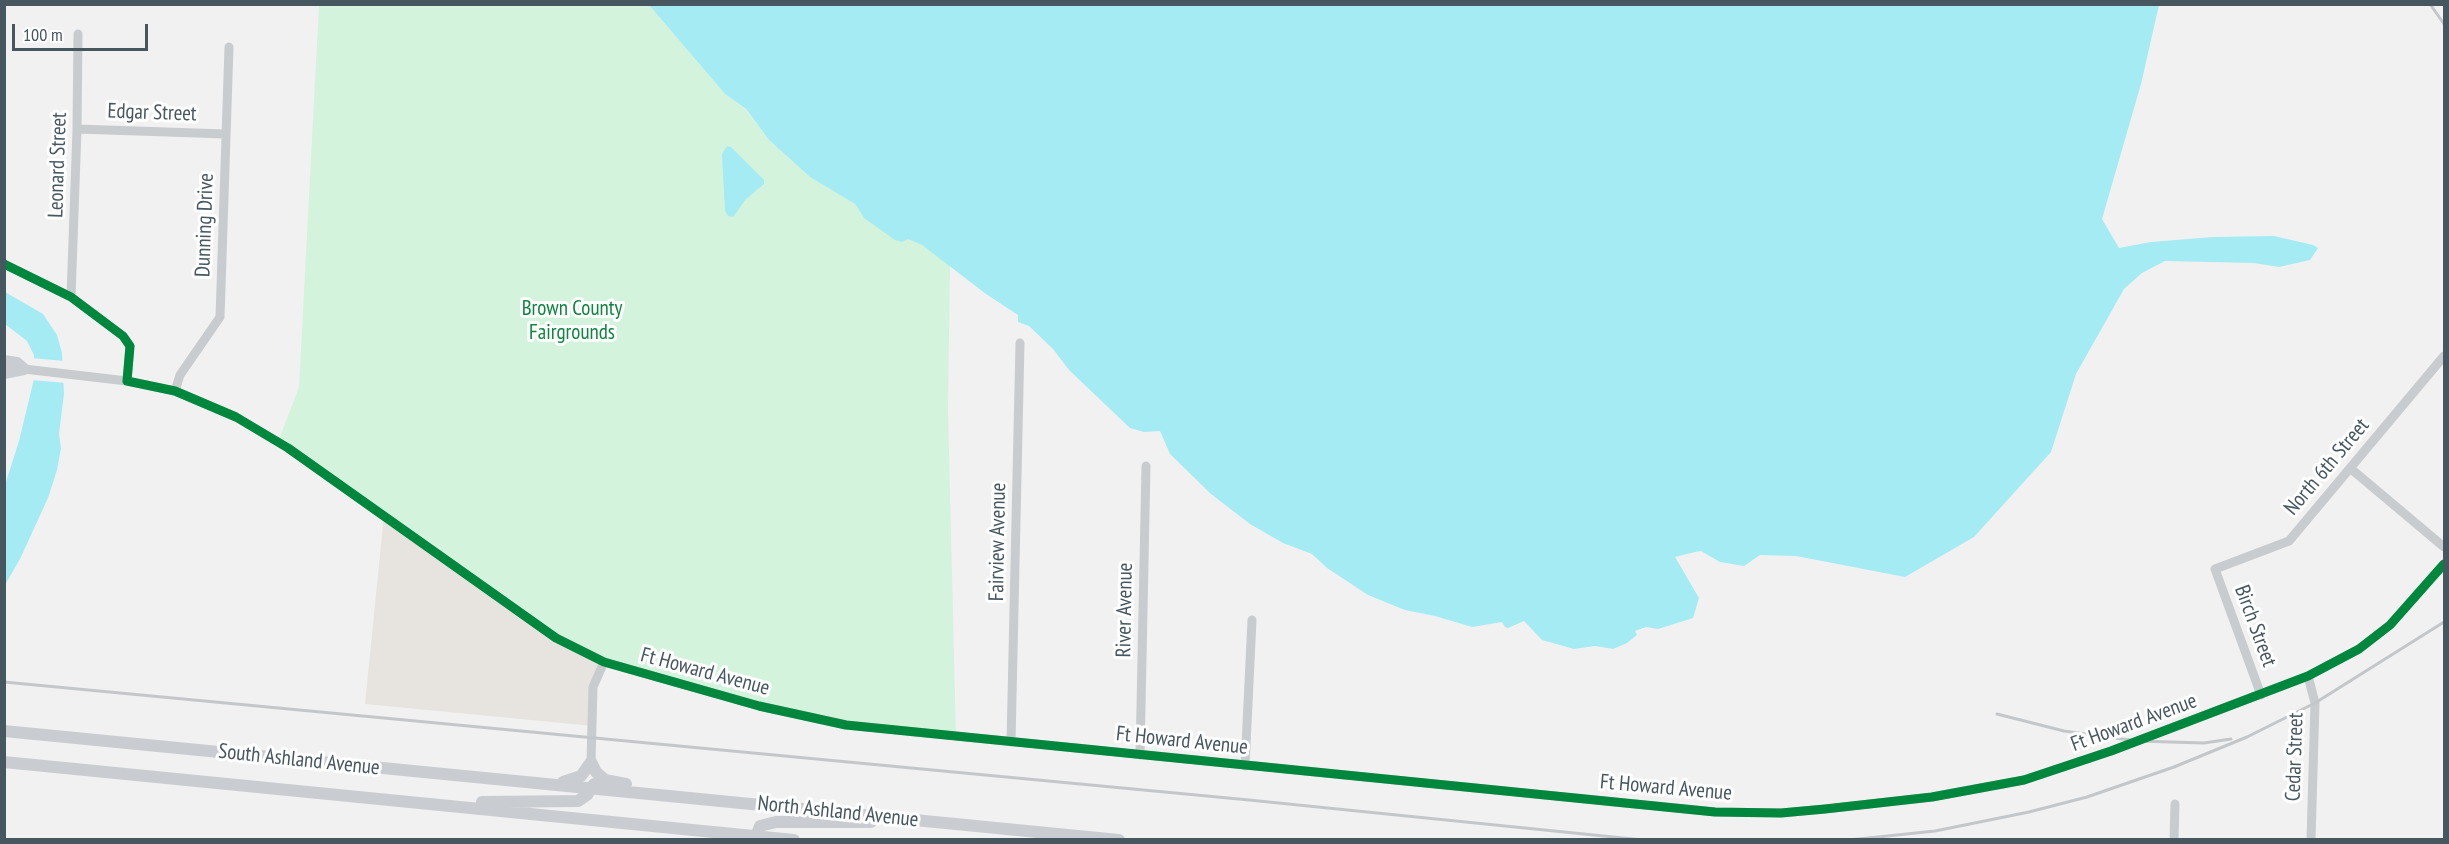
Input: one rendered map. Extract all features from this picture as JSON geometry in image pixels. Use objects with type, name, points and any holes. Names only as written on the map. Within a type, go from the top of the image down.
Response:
[{"type":"main road","points":[[4,361],[17,363],[24,369]]},
{"type":"main road","points":[[4,373],[24,369]]},
{"type":"main road","name":"South Ashland Avenue","points":[[4,731],[593,789]]},
{"type":"main road","name":"South Ashland Avenue","points":[[4,762],[587,819]]},
{"type":"main road","points":[[547,784],[577,779],[594,767]]},
{"type":"main road","points":[[466,807],[485,801],[578,801],[593,789],[594,767]]},
{"type":"main road","points":[[594,767],[605,780],[617,783],[808,802],[812,809]]},
{"type":"main road","name":"North Ashland Avenue","points":[[593,789],[1119,840]]},
{"type":"main road","points":[[492,810],[525,820],[733,840]]},
{"type":"main road","name":"North Ashland Avenue","points":[[587,819],[794,840]]},
{"type":"main road","points":[[755,837],[760,826],[776,822],[862,822],[902,819]]},
{"type":"street","name":"Leonard Street","points":[[71,297],[78,34]]},
{"type":"street","name":"Dunning Drive","points":[[175,391],[180,375],[220,317],[229,47]]},
{"type":"street","name":"Edgar Street","points":[[77,129],[226,134]]},
{"type":"street","points":[[4,264],[71,297],[123,336],[130,346],[127,381]]},
{"type":"street","name":"Fairview Avenue","points":[[1011,742],[1020,343]]},
{"type":"street","name":"North 6th Street","points":[[2214,569],[2289,541],[2445,356]]},
{"type":"street","name":"Ft Howard Avenue","points":[[24,369],[127,381],[175,391],[236,417],[290,449],[556,638],[604,662],[759,706],[846,725],[1715,813],[1780,813],[1932,797],[2024,780],[2083,761],[2308,676],[2359,649],[2390,625],[2445,564]]},
{"type":"street","name":"River Avenue","points":[[1140,755],[1146,466]]},
{"type":"street","points":[[2350,468],[2445,547]]},
{"type":"street","name":"Birch Street","points":[[2214,569],[2261,695]]},
{"type":"street","points":[[1245,766],[1252,620]]},
{"type":"street","points":[[594,767],[593,687],[604,662]]},
{"type":"street","name":"Cedar Street","points":[[2308,676],[2315,703],[2310,840]]},
{"type":"street","points":[[2174,840],[2175,804]]},
{"type":"shaded area","points":[[384,515],[604,662],[596,676],[593,726],[365,704]]},
{"type":"green space","name":"Brown County Fairgrounds","points":[[319,5],[649,5],[725,94],[745,109],[769,140],[810,177],[855,204],[864,218],[922,245],[950,265],[948,410],[956,736],[846,725],[604,662],[556,638],[278,442],[299,387]]},
{"type":"water","points":[[649,5],[2159,5],[2141,84],[2102,219],[2119,248],[2151,242],[2213,237],[2274,236],[2318,248],[2310,260],[2279,267],[2254,263],[2165,261],[2142,273],[2124,289],[2076,374],[2051,452],[1974,537],[1905,577],[1796,556],[1760,555],[1744,566],[1720,562],[1701,551],[1695,552],[1675,557],[1699,598],[1693,618],[1658,629],[1646,627],[1635,631],[1637,635],[1627,643],[1613,649],[1595,646],[1574,649],[1542,640],[1524,621],[1508,628],[1502,622],[1472,627],[1405,610],[1368,595],[1327,568],[1312,554],[1283,543],[1250,524],[1211,494],[1170,454],[1160,431],[1144,432],[1130,428],[1069,370],[1053,349],[1029,326],[1018,322],[1018,315],[986,294],[922,245],[908,239],[902,242],[895,240],[864,218],[855,204],[810,177],[769,140],[746,109],[725,94]]},
{"type":"water","points":[[727,146],[731,147],[764,180],[764,184],[746,199],[733,217],[728,216],[725,211],[722,154]]},
{"type":"water","points":[[5,292],[43,314],[57,335],[62,353],[64,394],[59,434],[61,448],[57,470],[48,498],[20,559],[5,585],[5,485],[19,441],[34,379],[34,355],[27,341],[5,324]]},
{"type":"pier","points":[[31,358],[65,361],[67,383],[31,380]]},
{"type":"railway","points":[[2430,4],[2444,24]]},
{"type":"railway","points":[[1849,840],[1935,831],[2029,812],[2087,797],[2174,767],[2247,737],[2315,703],[2444,622]]},
{"type":"railway","points":[[4,682],[1249,800],[1643,840]]},
{"type":"railway","points":[[1997,714],[2064,731],[2137,741],[2204,743],[2231,739]]},
{"type":"cycle path","points":[[4,264],[71,297],[123,336],[130,346],[127,381],[175,391],[236,417],[288,448],[556,638],[604,662],[759,706],[846,725],[1715,812],[1781,813],[1825,809],[1932,797],[2024,780],[2111,751],[2308,676],[2359,649],[2390,625],[2444,564]]}]
